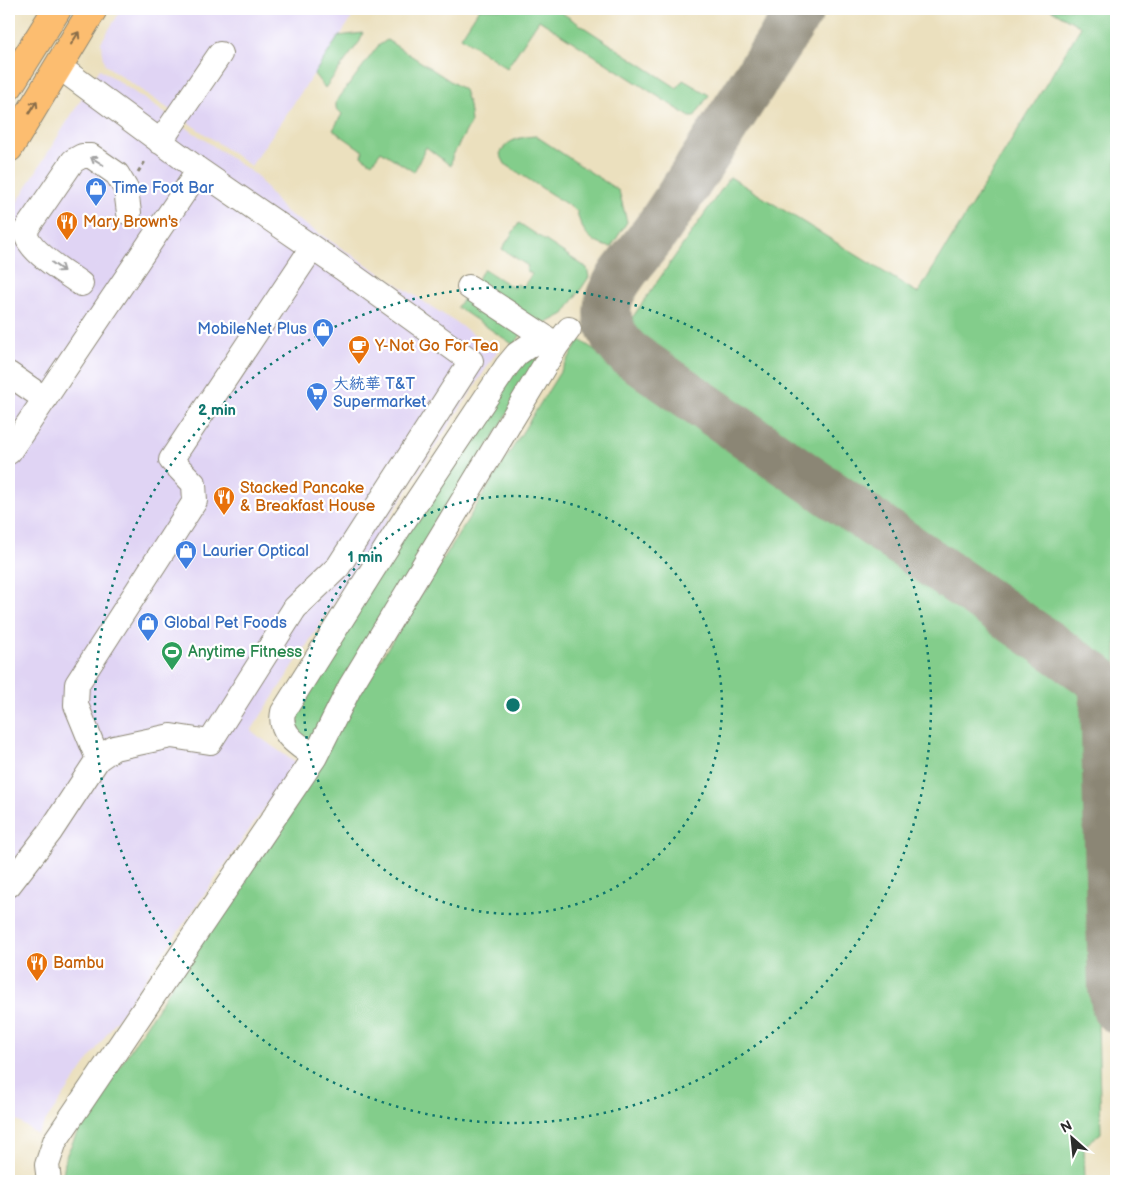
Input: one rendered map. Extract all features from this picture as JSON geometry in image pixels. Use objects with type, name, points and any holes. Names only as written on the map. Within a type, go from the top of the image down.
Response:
[{"type":"main road","points":[[9,86],[57,9]]},
{"type":"main road","points":[[9,148],[93,9]]},
{"type":"main road","points":[[31,51],[58,66]]},
{"type":"lane","points":[[160,142],[220,54]]},
{"type":"lane","points":[[9,885],[50,832],[98,759],[114,748],[171,736],[210,742],[295,608],[338,566],[472,361],[199,170],[58,66]]},
{"type":"lane","points":[[81,284],[34,249],[26,240],[25,231],[73,162],[82,156],[91,156],[117,174],[126,189],[129,213]]},
{"type":"lane","points":[[9,452],[199,170]]},
{"type":"lane","points":[[98,759],[76,704],[77,684],[195,501],[194,484],[171,460],[312,248]]},
{"type":"lane","points":[[469,286],[556,337]]},
{"type":"lane","points":[[315,757],[288,736],[282,724],[283,712],[400,528],[507,366],[517,354],[556,337]]},
{"type":"lane","points":[[49,1181],[48,1165],[55,1141],[315,757],[350,687],[556,337]]},
{"type":"lane","points":[[9,374],[45,399]]},
{"type":"path","points":[[160,9],[163,16]]},
{"type":"shaded area","points":[[122,9],[358,9],[251,166],[105,65],[101,42]]},
{"type":"shaded area","points":[[100,69],[256,175],[283,210],[498,350],[251,731],[296,763],[37,1134],[9,1115],[9,215]]},
{"type":"green space","points":[[479,9],[556,9],[677,88],[683,80],[709,95],[694,117],[690,117],[539,20],[507,68],[461,37]]},
{"type":"green space","points":[[1050,9],[1116,9],[1116,673],[638,344],[632,318],[730,177],[918,293],[1081,27]]},
{"type":"green space","points":[[363,33],[360,41],[325,88],[314,74],[339,36]]},
{"type":"green space","points":[[387,40],[464,90],[469,105],[471,122],[452,157],[451,166],[426,147],[414,172],[381,151],[372,163],[361,156],[363,151],[333,130],[342,114],[336,108],[336,102],[378,46]]},
{"type":"green space","points":[[536,136],[619,191],[627,222],[611,247],[598,243],[588,235],[581,224],[577,211],[505,164],[500,154],[506,145],[520,138]]},
{"type":"green space","points":[[519,223],[587,268],[589,277],[564,314],[543,325],[475,283],[484,269],[514,288],[517,284],[523,287],[532,274],[526,270],[528,266],[502,249]]},
{"type":"green space","points":[[468,292],[524,330],[514,345],[457,307]]},
{"type":"green space","points":[[580,340],[1068,670],[1081,686],[1089,701],[1101,1133],[1084,1146],[1085,1181],[62,1181],[66,1156],[78,1131],[319,758]]},
{"type":"green space","points":[[546,343],[506,416],[307,744],[294,734],[288,710],[492,393]]},
{"type":"taxiway","points":[[801,9],[658,228],[618,281],[607,307],[608,322],[614,336],[628,353],[1097,678],[1102,687],[1104,702],[1112,989],[1116,1009]]},
{"type":"place","name":"Time Foot Bar","points":[[96,207]]},
{"type":"place","name":"Mary Brown's","points":[[67,241]]},
{"type":"place","name":"MobileNet Plus","points":[[323,348]]},
{"type":"place","name":"Y-Not Go For Tea","points":[[359,365]]},
{"type":"place","name":"大統華 T&T Supermarket","points":[[317,412]]},
{"type":"place","name":"Stacked Pancake & Breakfast House","points":[[224,516]]},
{"type":"place","name":"Laurier Optical","points":[[186,570]]},
{"type":"place","name":"Global Pet Foods","points":[[148,642]]},
{"type":"place","name":"Anytime Fitness","points":[[172,671]]},
{"type":"place","name":"Bambu","points":[[37,982]]}]
